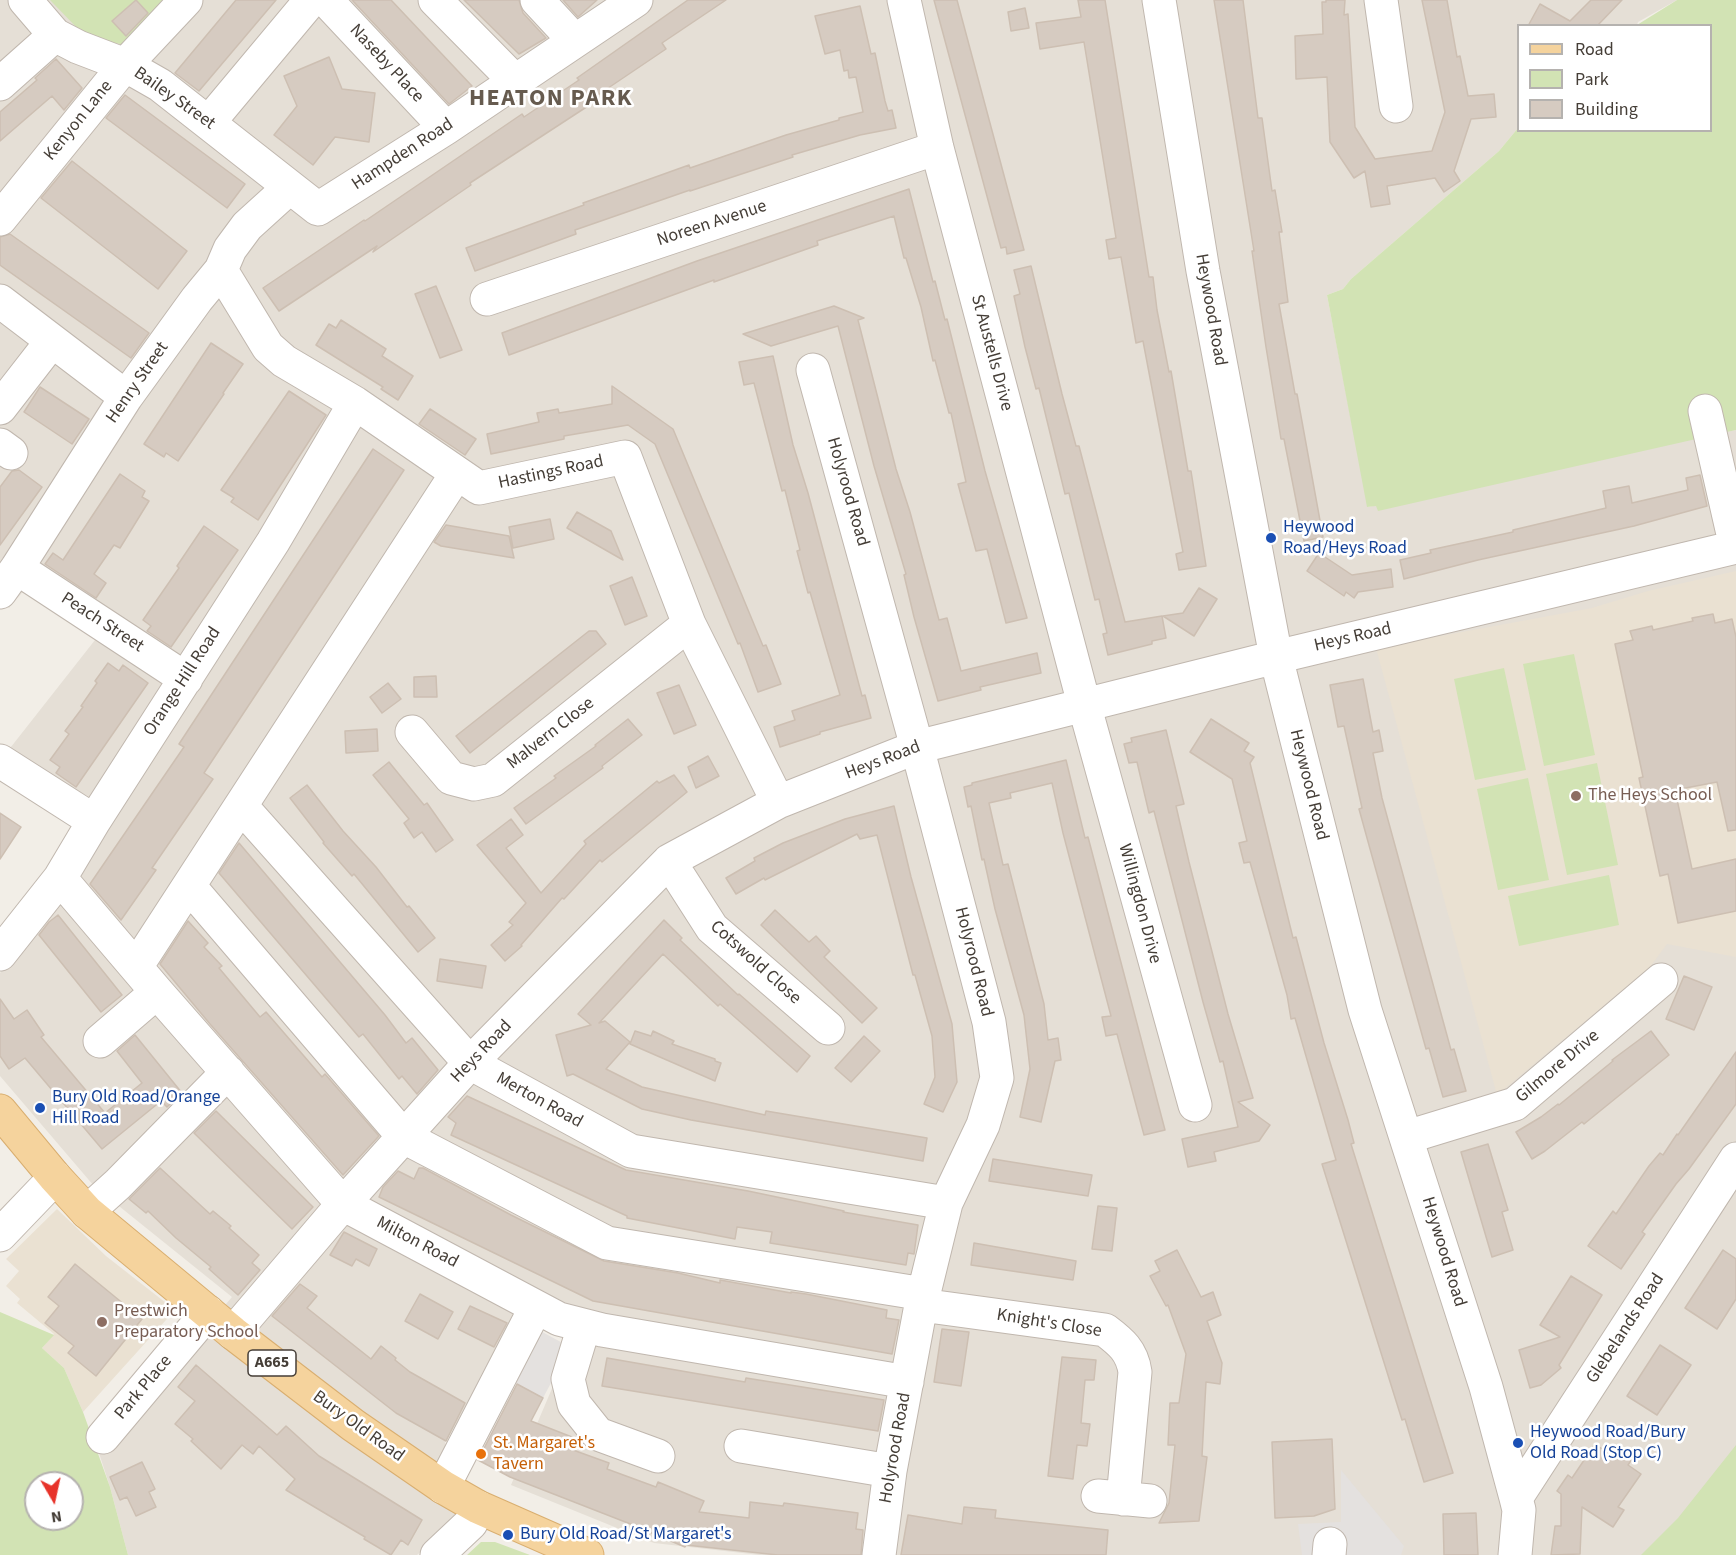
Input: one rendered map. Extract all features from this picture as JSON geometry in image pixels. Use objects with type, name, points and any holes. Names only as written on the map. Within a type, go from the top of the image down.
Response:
[{"type":"main road","name":"Bury Old Road","points":[[0,1111],[87,1212],[233,1333],[353,1425],[443,1487],[478,1507],[587,1555]]},
{"type":"street","name":"Bailey Street","points":[[25,0],[56,35],[78,47],[125,64],[160,85],[318,209]]},
{"type":"street","name":"Kenyon Lane","points":[[0,219],[125,64],[186,0]]},
{"type":"street","points":[[209,122],[311,0]]},
{"type":"street","name":"Naseby Place","points":[[326,0],[446,128]]},
{"type":"street","points":[[435,0],[515,81]]},
{"type":"street","points":[[537,0],[575,41]]},
{"type":"street","name":"Hampden Road","points":[[318,209],[446,128],[636,0]]},
{"type":"street","name":"St Austells Drive","points":[[904,0],[937,148],[1084,704]]},
{"type":"street","name":"Heywood Road","points":[[1159,0],[1203,271],[1276,657],[1365,1010],[1486,1387],[1516,1498],[1519,1510],[1515,1555]]},
{"type":"street","points":[[1381,0],[1396,106]]},
{"type":"street","points":[[0,84],[56,35]]},
{"type":"street","name":"Noreen Avenue","points":[[487,299],[937,148]]},
{"type":"street","name":"Henry Street","points":[[9,580],[126,397],[197,299],[221,270],[230,249],[247,226],[290,187]]},
{"type":"street","name":"Hastings Road","points":[[221,270],[268,347],[284,361],[355,403],[479,488],[625,457],[690,624],[778,802]]},
{"type":"street","points":[[0,301],[126,397]]},
{"type":"street","points":[[0,408],[52,341]]},
{"type":"street","name":"Holyrood Road","points":[[813,370],[917,747],[989,1022],[997,1078],[983,1125],[946,1203],[923,1296],[890,1471],[879,1555]]},
{"type":"street","name":"Orange Hill Road","points":[[0,954],[60,878],[93,821],[273,543],[355,403]]},
{"type":"street","points":[[1705,411],[1736,547]]},
{"type":"street","points":[[136,967],[457,473]]},
{"type":"street","name":"Heys Road","points":[[233,1333],[343,1204],[470,1064],[669,861],[778,802],[917,747],[1276,657],[1736,547]]},
{"type":"street","name":"Peach Street","points":[[9,580],[186,679]]},
{"type":"street","name":"Malvern Close","points":[[412,732],[451,778],[474,784],[493,780],[690,624]]},
{"type":"street","name":"Willingdon Drive","points":[[1084,704],[1195,1105]]},
{"type":"street","points":[[0,761],[93,821]]},
{"type":"street","name":"Merton Road","points":[[241,806],[470,1064],[631,1151],[946,1203]]},
{"type":"street","name":"Cotswold Close","points":[[669,861],[712,928],[828,1028]]},
{"type":"street","name":"Milton Road","points":[[60,878],[343,1204],[559,1319],[603,1330],[907,1382]]},
{"type":"street","points":[[189,886],[404,1137],[607,1243],[923,1296],[1070,1312]]},
{"type":"street","name":"Gilmore Drive","points":[[1407,1137],[1515,1104],[1661,980]]},
{"type":"street","points":[[100,1041],[157,992]]},
{"type":"street","points":[[87,1212],[118,1184],[228,1072]]},
{"type":"street","name":"Glebelands Road","points":[[1516,1498],[1736,1160]]},
{"type":"street","points":[[0,1235],[54,1176]]},
{"type":"street","name":"Knight's Close","points":[[923,1296],[1105,1330],[1122,1342],[1133,1359],[1135,1372],[1124,1499]]},
{"type":"street","points":[[443,1487],[536,1307]]},
{"type":"street","name":"Park Place","points":[[103,1437],[208,1312]]},
{"type":"street","points":[[584,1326],[568,1379],[574,1404],[598,1434],[658,1456]]},
{"type":"street","points":[[741,1446],[890,1471]]},
{"type":"street","points":[[437,1555],[471,1523],[478,1507]]},
{"type":"shaded area","points":[[0,0],[1677,0],[1637,24],[1517,24],[1517,129],[1499,151],[1351,279],[1343,289],[1327,295],[1368,507],[1736,430],[1736,1555],[760,1555],[654,1543],[511,1485],[573,1339],[520,1320],[445,1442],[461,1517],[417,1555],[128,1555],[99,1453],[232,1297],[94,1186],[0,1076],[0,973],[119,813],[7,752],[95,640],[106,618],[38,574],[9,608],[0,602]]},
{"type":"shaded area","name":"The Heys School","points":[[1736,571],[1736,957],[1667,944],[1650,967],[1497,1095],[1376,648],[1592,608],[1648,591]]},
{"type":"shaded area","name":"Prestwich Preparatory School","points":[[57,1209],[106,1256],[175,1310],[83,1412],[64,1368],[42,1348],[54,1334],[17,1303],[20,1299],[6,1286],[19,1271],[6,1259]]},
{"type":"shaded area","points":[[535,1328],[570,1347],[543,1398],[507,1379]]},
{"type":"shaded area","points":[[1341,1470],[1404,1546],[1401,1555],[1302,1555],[1298,1524],[1341,1522]]},
{"type":"green space","points":[[50,0],[172,0],[130,46],[95,39],[81,32]]},
{"type":"green space","points":[[1677,0],[1736,0],[1736,430],[1378,511],[1376,506],[1367,507],[1327,295],[1343,289],[1351,279],[1499,151],[1517,129],[1517,132],[1712,132],[1712,24],[1639,24]]},
{"type":"green space","points":[[1574,654],[1595,755],[1544,766],[1523,664]]},
{"type":"green space","points":[[1504,668],[1526,770],[1475,780],[1454,679]]},
{"type":"green space","points":[[1597,763],[1618,865],[1567,875],[1546,774]]},
{"type":"green space","points":[[1528,778],[1549,880],[1498,890],[1477,789]]},
{"type":"green space","points":[[1609,875],[1619,925],[1519,946],[1508,896]]},
{"type":"green space","points":[[0,1312],[54,1335],[42,1348],[64,1368],[83,1412],[110,1487],[128,1555],[0,1555]]},
{"type":"green space","points":[[1736,1445],[1736,1555],[1641,1555],[1678,1518]]},
{"type":"green space","points":[[481,1542],[495,1542],[530,1555],[467,1555]]},
{"type":"building","points":[[136,0],[148,13],[126,36],[112,21]]},
{"type":"building","points":[[236,0],[276,0],[199,91],[175,73]]},
{"type":"building","points":[[352,0],[391,0],[472,86],[449,104]]},
{"type":"building","points":[[464,0],[519,0],[523,13],[546,38],[519,54]]},
{"type":"building","points":[[563,0],[597,0],[578,17]]},
{"type":"building","points":[[688,0],[726,0],[662,43],[666,49],[586,103],[588,106],[470,183],[471,185],[373,252],[377,246],[279,311],[263,288],[522,114],[524,117],[579,80],[577,78]]},
{"type":"building","points":[[934,0],[957,0],[1024,250],[1007,254],[1006,247],[1001,248]]},
{"type":"building","points":[[1078,0],[1105,0],[1149,277],[1153,277],[1157,310],[1169,372],[1171,371],[1188,471],[1191,471],[1206,566],[1179,570],[1176,554],[1183,552],[1143,341],[1136,343],[1121,257],[1109,259],[1106,240],[1116,238],[1084,42],[1040,49],[1036,23],[1081,17]]},
{"type":"building","points":[[1214,0],[1243,0],[1258,118],[1262,118],[1272,191],[1275,190],[1282,232],[1279,232],[1288,302],[1279,304],[1323,537],[1304,541],[1284,439],[1281,439]]},
{"type":"building","points":[[1345,0],[1344,15],[1348,14],[1355,127],[1375,159],[1432,151],[1445,112],[1422,0],[1447,0],[1457,57],[1460,56],[1468,96],[1494,94],[1496,117],[1471,119],[1454,171],[1460,181],[1444,192],[1435,178],[1387,186],[1390,204],[1371,207],[1365,171],[1354,178],[1330,142],[1327,77],[1296,79],[1295,36],[1323,34],[1322,2]]},
{"type":"building","points":[[1591,0],[1622,0],[1599,24],[1529,24],[1540,4],[1570,21]]},
{"type":"building","points":[[860,6],[871,54],[875,53],[885,101],[888,111],[892,110],[896,128],[860,135],[792,155],[793,157],[575,230],[576,234],[475,271],[466,248],[689,165],[690,168],[786,135],[863,112],[856,77],[849,78],[848,70],[844,71],[840,50],[825,54],[815,16]]},
{"type":"building","points":[[1025,8],[1029,28],[1011,31],[1008,12]]},
{"type":"building","points":[[329,57],[342,89],[375,93],[369,142],[335,137],[313,165],[274,135],[297,106],[284,76]]},
{"type":"building","points":[[56,59],[82,88],[64,110],[52,96],[0,141],[0,112],[37,80],[35,78]]},
{"type":"building","points":[[125,95],[245,184],[227,208],[106,118]]},
{"type":"building","points":[[72,161],[187,251],[158,289],[41,198]]},
{"type":"building","points":[[909,189],[933,282],[935,281],[945,320],[947,319],[985,471],[1027,618],[1006,623],[987,549],[976,551],[958,484],[966,482],[951,413],[949,413],[935,360],[933,361],[921,307],[906,258],[904,258],[894,216],[817,241],[818,245],[714,282],[714,280],[509,355],[502,333],[697,261]]},
{"type":"building","points":[[10,234],[149,333],[131,358],[0,265],[0,237]]},
{"type":"building","points":[[1031,266],[1062,394],[1076,446],[1079,446],[1125,622],[1162,616],[1166,638],[1152,641],[1152,644],[1108,655],[1103,634],[1107,633],[1099,599],[1095,600],[1069,493],[1065,494],[1039,388],[1036,389],[1025,347],[1014,296],[1020,294],[1014,270]]},
{"type":"building","points":[[436,286],[462,350],[440,358],[415,294]]},
{"type":"building","points":[[834,306],[864,318],[858,320],[896,469],[939,620],[947,618],[961,671],[1037,653],[1041,673],[980,687],[981,690],[938,701],[914,617],[904,575],[906,574],[874,466],[838,326],[771,346],[743,334]]},
{"type":"building","points":[[341,320],[386,349],[382,356],[413,376],[398,400],[381,389],[383,387],[316,345],[329,324],[336,328]]},
{"type":"building","points":[[211,343],[243,364],[178,461],[166,453],[164,457],[144,444]]},
{"type":"building","points":[[773,356],[793,445],[862,696],[865,695],[871,718],[820,732],[820,734],[780,747],[774,727],[795,720],[792,711],[840,695],[810,592],[808,593],[785,490],[782,491],[754,383],[744,385],[739,362]]},
{"type":"building","points":[[612,386],[673,429],[781,684],[758,692],[740,643],[738,644],[655,444],[628,425],[564,436],[564,439],[491,454],[487,434],[539,422],[537,413],[558,409],[559,413],[612,404]]},
{"type":"building","points":[[40,387],[89,419],[72,444],[24,412]]},
{"type":"building","points":[[289,391],[326,415],[258,520],[231,502],[234,498],[221,490]]},
{"type":"building","points":[[430,409],[476,439],[465,455],[419,424]]},
{"type":"building","points":[[373,449],[404,470],[204,773],[213,779],[152,868],[156,870],[121,920],[90,884],[184,747],[179,744]]},
{"type":"building","points":[[19,470],[42,487],[0,545],[0,487],[12,471]]},
{"type":"building","points":[[120,474],[145,491],[142,497],[149,501],[120,548],[114,545],[94,574],[106,583],[96,598],[45,564],[53,553],[63,560]]},
{"type":"building","points":[[1700,475],[1707,506],[1634,526],[1478,560],[1404,579],[1400,560],[1431,553],[1430,550],[1606,508],[1603,491],[1629,486],[1632,503],[1688,490],[1686,478]]},
{"type":"building","points":[[577,512],[611,531],[623,560],[567,528]]},
{"type":"building","points":[[550,519],[554,539],[513,548],[509,527]]},
{"type":"building","points":[[446,525],[509,536],[514,558],[441,546],[434,542]]},
{"type":"building","points":[[204,526],[238,550],[171,647],[147,631],[151,626],[143,620],[179,568],[177,566]]},
{"type":"building","points":[[1319,553],[1352,575],[1391,569],[1393,587],[1358,592],[1354,598],[1346,592],[1344,596],[1307,571]]},
{"type":"building","points":[[632,577],[647,616],[625,625],[610,586]]},
{"type":"building","points":[[1199,588],[1217,599],[1194,636],[1163,616],[1183,613]]},
{"type":"building","points":[[1713,614],[1715,623],[1732,619],[1736,637],[1736,830],[1728,831],[1717,782],[1675,790],[1692,869],[1736,859],[1736,911],[1678,923],[1668,874],[1660,876],[1639,778],[1643,777],[1615,644],[1633,640],[1630,631],[1652,626],[1653,630]]},
{"type":"building","points":[[589,631],[596,631],[606,644],[470,753],[456,736]]},
{"type":"building","points":[[108,663],[119,671],[123,665],[148,683],[76,787],[56,773],[60,767],[50,760],[69,734],[65,731],[83,707],[81,706],[97,683],[95,681]]},
{"type":"building","points":[[436,676],[437,697],[414,697],[414,677]]},
{"type":"building","points":[[1363,679],[1373,732],[1379,730],[1383,751],[1373,753],[1382,798],[1451,1050],[1454,1049],[1466,1091],[1443,1097],[1429,1048],[1426,1049],[1359,809],[1362,808],[1344,726],[1338,727],[1330,685]]},
{"type":"building","points":[[388,683],[401,699],[382,713],[370,697]]},
{"type":"building","points":[[679,685],[696,725],[674,734],[657,693]]},
{"type":"building","points":[[628,719],[642,735],[602,766],[603,768],[526,824],[514,808],[556,778],[554,776],[596,746]]},
{"type":"building","points":[[1211,719],[1249,743],[1244,751],[1254,757],[1250,763],[1293,938],[1296,937],[1324,1043],[1348,1120],[1354,1143],[1351,1144],[1453,1473],[1424,1482],[1405,1419],[1402,1420],[1322,1164],[1336,1160],[1295,1018],[1291,1019],[1287,995],[1250,862],[1244,863],[1239,843],[1247,841],[1232,779],[1190,752]]},
{"type":"building","points":[[377,729],[378,751],[346,753],[345,731]]},
{"type":"building","points":[[1166,730],[1184,804],[1176,806],[1189,862],[1228,1014],[1253,1098],[1238,1102],[1270,1125],[1259,1141],[1214,1152],[1216,1161],[1188,1167],[1182,1139],[1238,1127],[1223,1061],[1220,1062],[1203,1002],[1154,811],[1149,813],[1137,762],[1129,763],[1124,744],[1132,742],[1131,738]]},
{"type":"building","points":[[708,756],[719,776],[696,788],[688,767]]},
{"type":"building","points":[[1066,760],[1085,838],[1088,837],[1165,1130],[1144,1135],[1117,1034],[1106,1036],[1102,1017],[1111,1016],[1052,783],[1010,793],[1011,798],[989,803],[1003,865],[1008,864],[1044,1004],[1048,1040],[1058,1038],[1061,1060],[1055,1061],[1041,1122],[1020,1117],[1030,1069],[1024,1015],[984,859],[982,860],[971,806],[968,807],[964,787],[972,783]]},
{"type":"building","points":[[389,762],[424,805],[427,803],[453,840],[436,852],[422,832],[414,838],[404,823],[409,819],[373,775]]},
{"type":"building","points":[[674,775],[687,792],[602,862],[600,860],[564,899],[562,898],[522,946],[505,961],[491,945],[513,925],[509,922],[526,903],[477,845],[511,819],[523,835],[506,848],[541,893],[586,844],[584,841],[657,781],[659,783]]},
{"type":"building","points":[[307,785],[343,831],[435,938],[418,952],[354,874],[352,876],[323,843],[290,798]]},
{"type":"building","points":[[894,806],[911,877],[952,1024],[957,1082],[943,1112],[924,1104],[935,1077],[932,1036],[915,975],[913,975],[877,835],[860,839],[857,834],[765,880],[764,878],[736,894],[726,878],[755,861],[754,858],[783,843],[845,819]]},
{"type":"building","points":[[0,813],[21,827],[0,859]]},
{"type":"building","points":[[239,843],[385,1015],[406,1043],[412,1038],[438,1070],[417,1094],[402,1076],[399,1079],[363,1034],[359,1037],[219,873]]},
{"type":"building","points":[[775,910],[809,942],[816,936],[830,951],[824,957],[877,1008],[862,1023],[761,925]]},
{"type":"building","points":[[58,915],[122,995],[101,1012],[39,935]]},
{"type":"building","points":[[664,920],[682,938],[680,940],[738,995],[810,1056],[797,1072],[720,1004],[718,1006],[663,954],[599,1023],[605,1021],[630,1042],[606,1069],[642,1087],[765,1115],[766,1111],[927,1138],[923,1161],[691,1120],[642,1109],[573,1074],[567,1076],[556,1035],[591,1025],[578,1014]]},
{"type":"building","points":[[188,921],[208,943],[204,947],[222,966],[219,968],[260,1017],[266,1012],[322,1077],[325,1074],[379,1136],[343,1175],[160,964]]},
{"type":"building","points":[[440,959],[486,966],[482,988],[437,981]]},
{"type":"building","points":[[1684,976],[1712,987],[1694,1030],[1666,1019]]},
{"type":"building","points":[[0,999],[14,1019],[27,1010],[44,1035],[41,1037],[105,1113],[142,1083],[117,1051],[135,1035],[182,1093],[167,1107],[161,1101],[102,1149],[25,1058],[9,1069],[0,1056]]},
{"type":"building","points":[[635,1031],[651,1036],[653,1031],[674,1041],[672,1044],[715,1059],[721,1063],[715,1081],[630,1044]]},
{"type":"building","points":[[1651,1031],[1669,1055],[1584,1124],[1582,1122],[1532,1159],[1516,1132],[1559,1105],[1612,1060]]},
{"type":"building","points":[[864,1036],[880,1051],[851,1082],[835,1068]]},
{"type":"building","points":[[1736,1052],[1736,1104],[1642,1232],[1645,1234],[1621,1269],[1588,1246],[1613,1211],[1616,1214],[1649,1166],[1660,1153],[1663,1155]]},
{"type":"building","points":[[467,1096],[626,1170],[748,1191],[843,1212],[918,1225],[914,1254],[908,1253],[906,1265],[770,1243],[772,1232],[737,1227],[735,1239],[627,1218],[627,1216],[451,1135],[456,1123],[448,1117]]},
{"type":"building","points":[[216,1111],[313,1207],[292,1229],[194,1133]]},
{"type":"building","points":[[1488,1144],[1508,1210],[1502,1212],[1513,1250],[1492,1257],[1461,1152]]},
{"type":"building","points":[[993,1159],[1092,1175],[1088,1196],[989,1181]]},
{"type":"building","points":[[160,1168],[210,1214],[213,1211],[231,1226],[229,1228],[259,1255],[252,1263],[260,1270],[238,1295],[209,1269],[211,1267],[148,1211],[146,1213],[129,1199]]},
{"type":"building","points":[[419,1168],[604,1261],[678,1273],[720,1283],[720,1280],[806,1294],[887,1310],[886,1318],[899,1320],[892,1354],[593,1301],[379,1197],[383,1187],[398,1171],[414,1179]]},
{"type":"building","points":[[1098,1206],[1117,1208],[1112,1251],[1092,1249]]},
{"type":"building","points":[[344,1232],[377,1249],[369,1266],[356,1259],[352,1266],[330,1255]]},
{"type":"building","points":[[974,1243],[1076,1261],[1073,1280],[971,1265]]},
{"type":"building","points":[[1177,1250],[1201,1297],[1213,1292],[1221,1315],[1207,1321],[1222,1363],[1220,1384],[1206,1382],[1202,1456],[1207,1457],[1199,1521],[1159,1523],[1169,1503],[1175,1445],[1168,1445],[1170,1403],[1179,1403],[1186,1354],[1168,1305],[1166,1306],[1150,1276],[1160,1271],[1155,1261]]},
{"type":"building","points":[[1723,1250],[1736,1259],[1736,1299],[1717,1329],[1685,1308]]},
{"type":"building","points":[[75,1264],[142,1319],[96,1376],[68,1353],[74,1346],[45,1323],[59,1306],[48,1297]]},
{"type":"building","points":[[1571,1276],[1602,1295],[1559,1365],[1561,1368],[1541,1385],[1530,1388],[1519,1350],[1560,1337],[1540,1325]]},
{"type":"building","points":[[300,1284],[317,1296],[307,1308],[371,1359],[381,1346],[410,1372],[465,1403],[446,1441],[396,1413],[272,1316]]},
{"type":"building","points":[[420,1294],[453,1312],[438,1339],[405,1321]]},
{"type":"building","points":[[470,1306],[507,1323],[494,1347],[458,1329]]},
{"type":"building","points":[[942,1329],[969,1332],[961,1386],[934,1382]]},
{"type":"building","points":[[1660,1345],[1691,1365],[1657,1415],[1627,1396]]},
{"type":"building","points":[[1062,1357],[1096,1360],[1094,1380],[1085,1380],[1081,1423],[1090,1424],[1087,1446],[1077,1445],[1073,1479],[1048,1476]]},
{"type":"building","points":[[607,1358],[745,1382],[746,1378],[884,1400],[878,1431],[602,1386]]},
{"type":"building","points":[[196,1365],[277,1435],[286,1426],[319,1456],[422,1520],[408,1545],[401,1540],[391,1555],[286,1490],[295,1479],[259,1446],[253,1454],[242,1445],[221,1469],[191,1441],[193,1439],[175,1424],[195,1401],[178,1387]]},
{"type":"building","points":[[517,1384],[543,1398],[531,1421],[577,1439],[573,1450],[609,1463],[607,1469],[656,1487],[658,1482],[704,1501],[699,1512],[749,1518],[750,1502],[783,1506],[784,1503],[858,1513],[856,1529],[863,1530],[861,1555],[778,1555],[686,1545],[685,1547],[510,1477],[478,1460]]},
{"type":"building","points":[[1332,1439],[1335,1509],[1314,1516],[1275,1518],[1272,1442]]},
{"type":"building","points":[[1595,1444],[1612,1456],[1619,1446],[1634,1456],[1628,1465],[1641,1474],[1618,1507],[1624,1510],[1613,1527],[1582,1507],[1580,1554],[1551,1555],[1555,1526],[1561,1526],[1561,1494],[1557,1491],[1568,1475],[1572,1478]]},
{"type":"building","points":[[142,1462],[155,1489],[149,1492],[156,1507],[136,1516],[127,1497],[120,1500],[110,1477]]},
{"type":"building","points":[[964,1507],[996,1510],[995,1518],[1108,1530],[1106,1555],[901,1555],[908,1515],[962,1524]]},
{"type":"building","points":[[1476,1513],[1478,1555],[1444,1555],[1443,1514]]},
{"type":"place","name":"Heywood Road/Heys Road","points":[[1271,538]]},
{"type":"place","name":"The Heys School","points":[[1576,796]]},
{"type":"place","name":"Bury Old Road/Orange Hill Road","points":[[40,1108]]},
{"type":"place","name":"Prestwich Preparatory School","points":[[102,1322]]},
{"type":"place","name":"Heywood Road/Bury Old Road (Stop C)","points":[[1518,1443]]},
{"type":"place","name":"St. Margaret's Tavern","points":[[481,1454]]},
{"type":"place","name":"Bury Old Road/St Margaret's","points":[[508,1535]]},
{"type":"district","name":"HEATON PARK","points":[[551,100]]}]
